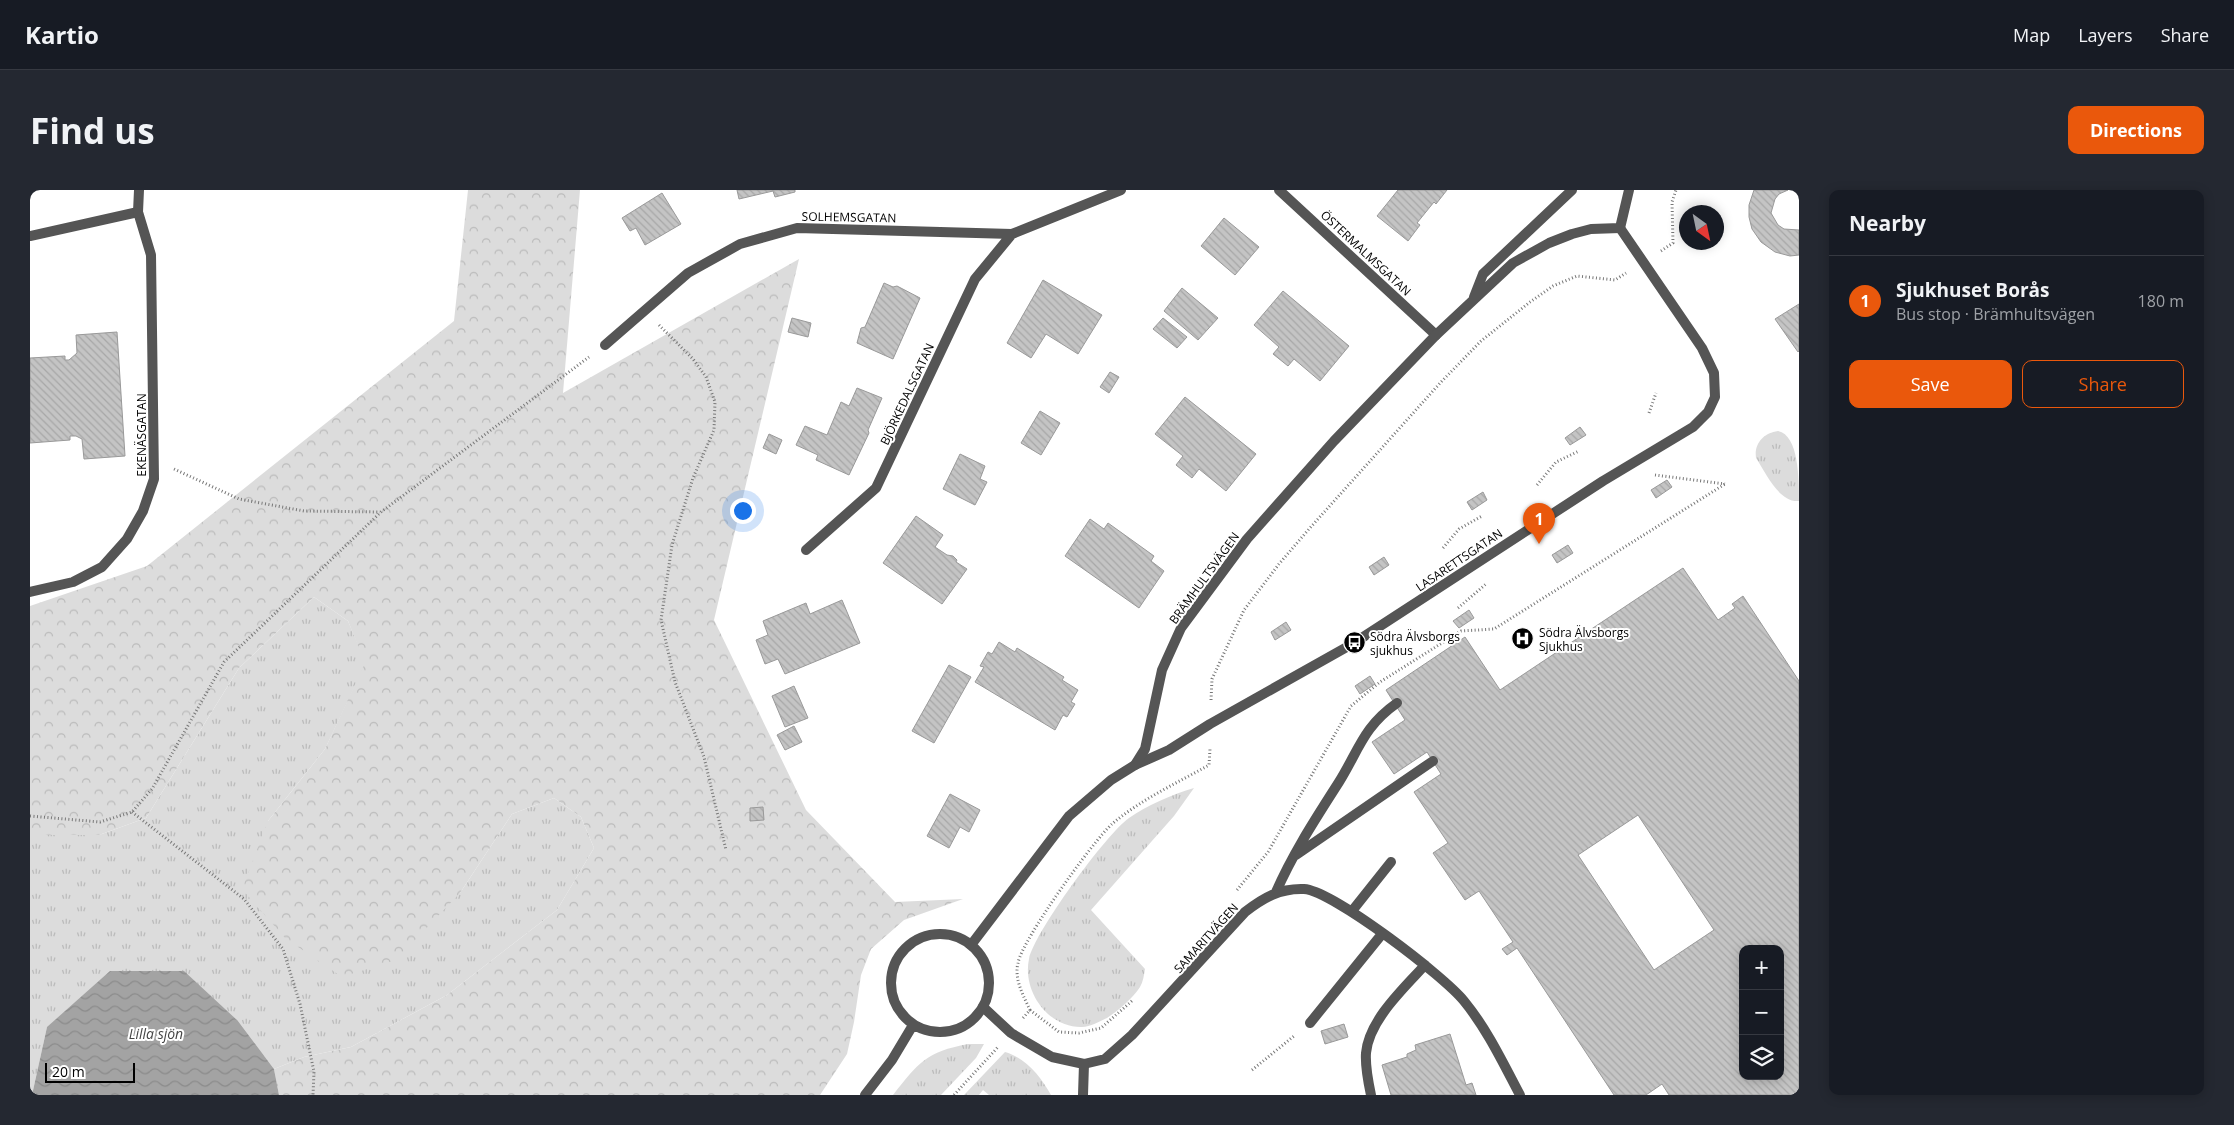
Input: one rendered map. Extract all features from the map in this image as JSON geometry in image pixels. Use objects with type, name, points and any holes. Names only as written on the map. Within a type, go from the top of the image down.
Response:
[{"type":"street","name":"EKENÄSGATAN","points":[[30,592],[73,582],[102,567],[127,539],[142,511],[154,479],[151,255],[138,212],[139,190]]},
{"type":"street","name":"SOLHEMSGATAN","points":[[605,345],[688,273],[740,244],[797,228],[1012,234],[1121,190]]},
{"type":"street","name":"ÖSTERMALMSGATAN","points":[[1279,190],[1436,334]]},
{"type":"street","name":"BRÄMHULTSVÄGEN","points":[[1472,300],[1483,274],[1572,190]]},
{"type":"street","points":[[1620,228],[1629,190]]},
{"type":"street","points":[[30,236],[138,212]]},
{"type":"street","name":"BRÄMHULTSVÄGEN","points":[[1135,765],[1145,749],[1162,670],[1181,628],[1247,539],[1334,441],[1436,334],[1513,263],[1549,243],[1572,234],[1591,229],[1620,228]]},
{"type":"street","name":"LASARETTSGATAN","points":[[1135,765],[1169,750],[1210,724],[1354,643],[1603,481],[1693,427],[1708,412],[1715,397],[1714,373],[1702,348],[1620,228]]},
{"type":"street","name":"BJÖRKEDALSGATAN","points":[[806,550],[876,488],[975,279],[1012,234]]},
{"type":"street","points":[[1276,892],[1316,815],[1340,781],[1363,736],[1381,715],[1397,704]]},
{"type":"street","points":[[1295,855],[1433,761]]},
{"type":"street","points":[[971,945],[1069,816],[1111,780],[1135,765]]},
{"type":"street","points":[[1352,911],[1391,862]]},
{"type":"street","name":"SAMARITVÄGEN","points":[[984,1007],[1011,1032],[1052,1057],[1084,1064],[1105,1059],[1132,1035],[1245,912],[1262,899],[1276,892],[1304,889],[1323,895],[1352,911],[1425,965],[1463,999],[1484,1026],[1520,1095]]},
{"type":"street","points":[[937,934],[961,938],[971,945],[985,963],[989,974],[988,996],[984,1007],[968,1024],[946,1033],[935,1033],[913,1025],[903,1017],[892,996],[892,971],[903,949],[913,941],[937,934]]},
{"type":"street","points":[[1310,1024],[1382,934]]},
{"type":"street","points":[[1371,1095],[1366,1067],[1366,1051],[1374,1030],[1392,1001],[1425,965]]},
{"type":"street","points":[[865,1095],[892,1060],[913,1025]]},
{"type":"street","points":[[1083,1095],[1084,1064]]},
{"type":"path","points":[[1139,994],[1100,1028],[1080,1033],[1059,1032],[1030,1010],[1019,987],[1018,963],[1026,942],[1081,862],[1111,825],[1141,804],[1209,765],[1212,678],[1244,610],[1309,529],[1441,382],[1481,341],[1553,286],[1577,276],[1615,280],[1643,264],[1674,242],[1672,202],[1676,190]]},
{"type":"path","points":[[645,310],[669,337],[693,358],[706,377],[715,402],[714,430],[692,478],[672,545],[661,620],[675,682],[704,757],[726,850]]},
{"type":"path","points":[[30,816],[100,822],[132,812],[152,789],[224,662],[381,512],[605,345]]},
{"type":"path","points":[[1649,413],[1656,393]]},
{"type":"path","points":[[1536,485],[1556,462],[1579,451]]},
{"type":"path","points":[[155,461],[239,499],[304,511],[381,512]]},
{"type":"path","points":[[1235,892],[1268,852],[1351,706],[1380,682],[1461,631],[1494,629],[1725,484],[1656,475]]},
{"type":"path","points":[[1443,548],[1459,529],[1482,516]]},
{"type":"path","points":[[1458,608],[1491,580]]},
{"type":"path","points":[[132,812],[244,899],[282,949],[300,1004],[314,1072],[313,1095]]},
{"type":"path","points":[[954,1095],[1030,1010]]},
{"type":"path","points":[[1252,1070],[1310,1024]]},
{"type":"green space","points":[[468,190],[580,190],[563,393],[799,259],[714,620],[806,810],[895,902],[963,899],[904,920],[871,949],[861,975],[847,1054],[820,1095],[279,1095],[274,1069],[304,1057],[351,1047],[447,995],[557,910],[594,848],[581,817],[554,798],[512,814],[460,893],[396,960],[342,977],[285,938],[242,889],[268,821],[325,749],[365,663],[348,621],[314,597],[239,668],[146,818],[99,835],[30,835],[30,606],[147,566],[454,321]]},
{"type":"green space","points":[[1778,431],[1785,434],[1794,449],[1798,471],[1799,501],[1785,497],[1779,492],[1756,458],[1758,443],[1764,436]]},
{"type":"green space","points":[[314,597],[348,621],[366,663],[325,749],[268,821],[460,893],[512,814],[554,798],[581,817],[594,848],[557,910],[447,995],[351,1047],[304,1057],[274,1069],[238,1021],[47,1027],[32,1095],[30,1095],[30,835],[99,835],[146,818],[239,668]]},
{"type":"green space","points":[[1194,788],[1174,816],[1091,910],[1145,969],[1140,987],[1120,1008],[1095,1024],[1082,1027],[1070,1026],[1049,1015],[1040,1006],[1034,995],[1028,971],[1029,959],[1034,946],[1057,907],[1104,843],[1129,818],[1169,797]]},
{"type":"green space","points":[[968,1044],[984,1044],[976,1058],[941,1095],[893,1095],[924,1060],[942,1051]]},
{"type":"green space","points":[[1005,1052],[1026,1063],[1043,1082],[1051,1095],[989,1095],[983,1090],[979,1095],[964,1095]]},
{"type":"water","name":"Lilla sjön","points":[[110,971],[184,971],[238,1021],[274,1069],[279,1095],[32,1095],[47,1027]]},
{"type":"building","points":[[737,190],[795,190],[795,192],[775,197],[773,191],[739,199]]},
{"type":"building","points":[[1398,190],[1447,190],[1436,204],[1434,202],[1417,223],[1420,225],[1408,241],[1377,216]]},
{"type":"building","points":[[1754,190],[1788,190],[1779,194],[1775,199],[1771,213],[1778,225],[1784,229],[1799,230],[1799,255],[1790,256],[1775,252],[1761,242],[1752,229],[1749,205]]},
{"type":"building","points":[[662,193],[681,224],[645,245],[636,228],[630,231],[622,218]]},
{"type":"building","points":[[1224,218],[1259,247],[1235,275],[1201,246]]},
{"type":"building","points":[[1043,280],[1102,315],[1078,354],[1046,334],[1031,358],[1007,343]]},
{"type":"building","points":[[884,283],[893,287],[897,286],[920,298],[893,359],[857,343],[861,328],[865,327]]},
{"type":"building","points":[[1182,288],[1218,318],[1198,340],[1164,311]]},
{"type":"building","points":[[1283,291],[1349,346],[1320,381],[1294,359],[1288,366],[1273,354],[1279,347],[1254,325]]},
{"type":"building","points":[[1799,304],[1799,351],[1798,352],[1775,319]]},
{"type":"building","points":[[792,318],[811,323],[808,337],[788,332]]},
{"type":"building","points":[[1163,318],[1187,337],[1177,348],[1153,329]]},
{"type":"building","points":[[117,332],[125,456],[84,459],[82,439],[76,436],[70,436],[70,440],[30,443],[30,358],[65,356],[65,360],[69,360],[77,353],[76,335]]},
{"type":"building","points":[[1110,372],[1119,377],[1109,393],[1100,387]]},
{"type":"building","points":[[857,388],[882,398],[868,430],[869,433],[849,475],[816,460],[818,455],[796,445],[805,426],[827,435],[841,402],[849,406]]},
{"type":"building","points":[[1185,397],[1256,454],[1226,491],[1199,469],[1192,478],[1176,465],[1183,456],[1155,434]]},
{"type":"building","points":[[1040,411],[1060,423],[1041,455],[1021,443]]},
{"type":"building","points":[[1580,427],[1586,435],[1570,445],[1565,438]]},
{"type":"building","points":[[769,434],[782,440],[776,454],[763,448]]},
{"type":"building","points":[[960,454],[985,466],[980,479],[987,482],[975,505],[943,489]]},
{"type":"building","points":[[1667,480],[1672,487],[1656,498],[1651,490]]},
{"type":"building","points":[[1483,492],[1487,500],[1472,510],[1467,502]]},
{"type":"building","points":[[916,516],[943,535],[935,547],[947,555],[953,556],[957,560],[956,562],[967,569],[942,604],[883,563]]},
{"type":"building","points":[[1090,519],[1104,529],[1108,523],[1154,556],[1151,561],[1164,571],[1139,608],[1065,556]]},
{"type":"building","points":[[1568,545],[1573,553],[1557,563],[1552,555]]},
{"type":"building","points":[[1384,557],[1389,565],[1374,575],[1369,567]]},
{"type":"building","points":[[1683,568],[1718,620],[1735,608],[1732,604],[1743,596],[1799,681],[1799,1095],[1669,1095],[1662,1084],[1646,1095],[1614,1095],[1517,948],[1507,955],[1502,949],[1513,942],[1479,891],[1465,900],[1433,853],[1448,843],[1414,792],[1441,774],[1427,752],[1394,774],[1372,742],[1405,720],[1386,690],[1465,637],[1500,690]],"holes":[[[1638,815],[1714,930],[1654,970],[1578,855]]]},
{"type":"building","points":[[842,600],[860,643],[785,674],[778,659],[765,664],[756,640],[768,635],[763,621],[806,603],[810,614]]},
{"type":"building","points":[[1469,610],[1474,618],[1459,628],[1453,621]]},
{"type":"building","points":[[1286,622],[1291,630],[1275,640],[1271,632]]},
{"type":"building","points":[[999,642],[1015,652],[1017,648],[1064,677],[1062,680],[1078,690],[1071,702],[1075,704],[1067,717],[1063,715],[1055,730],[975,682],[984,667],[980,666],[988,652],[992,654]]},
{"type":"building","points":[[949,665],[971,677],[934,743],[912,731]]},
{"type":"building","points":[[1370,676],[1375,684],[1360,694],[1355,686]]},
{"type":"building","points":[[794,686],[808,718],[785,727],[772,696]]},
{"type":"building","points":[[794,726],[802,742],[785,750],[777,735]]},
{"type":"building","points":[[950,794],[980,810],[969,832],[960,827],[949,848],[927,836]]},
{"type":"building","points":[[763,807],[764,820],[750,821],[750,808]]},
{"type":"building","points":[[1344,1024],[1348,1037],[1325,1044],[1321,1031]]},
{"type":"building","points":[[1450,1034],[1466,1085],[1472,1083],[1476,1095],[1391,1095],[1382,1065],[1407,1057],[1407,1054],[1416,1050],[1415,1045]]},
{"type":"place","name":"Sjukhuset Borås","points":[[1539,544]]},
{"type":"place","name":"Södra Älvsborgs Sjukhus","points":[[1523,639]]},
{"type":"place","name":"Södra Älvsborgs sjukhus","points":[[1354,643]]}]
